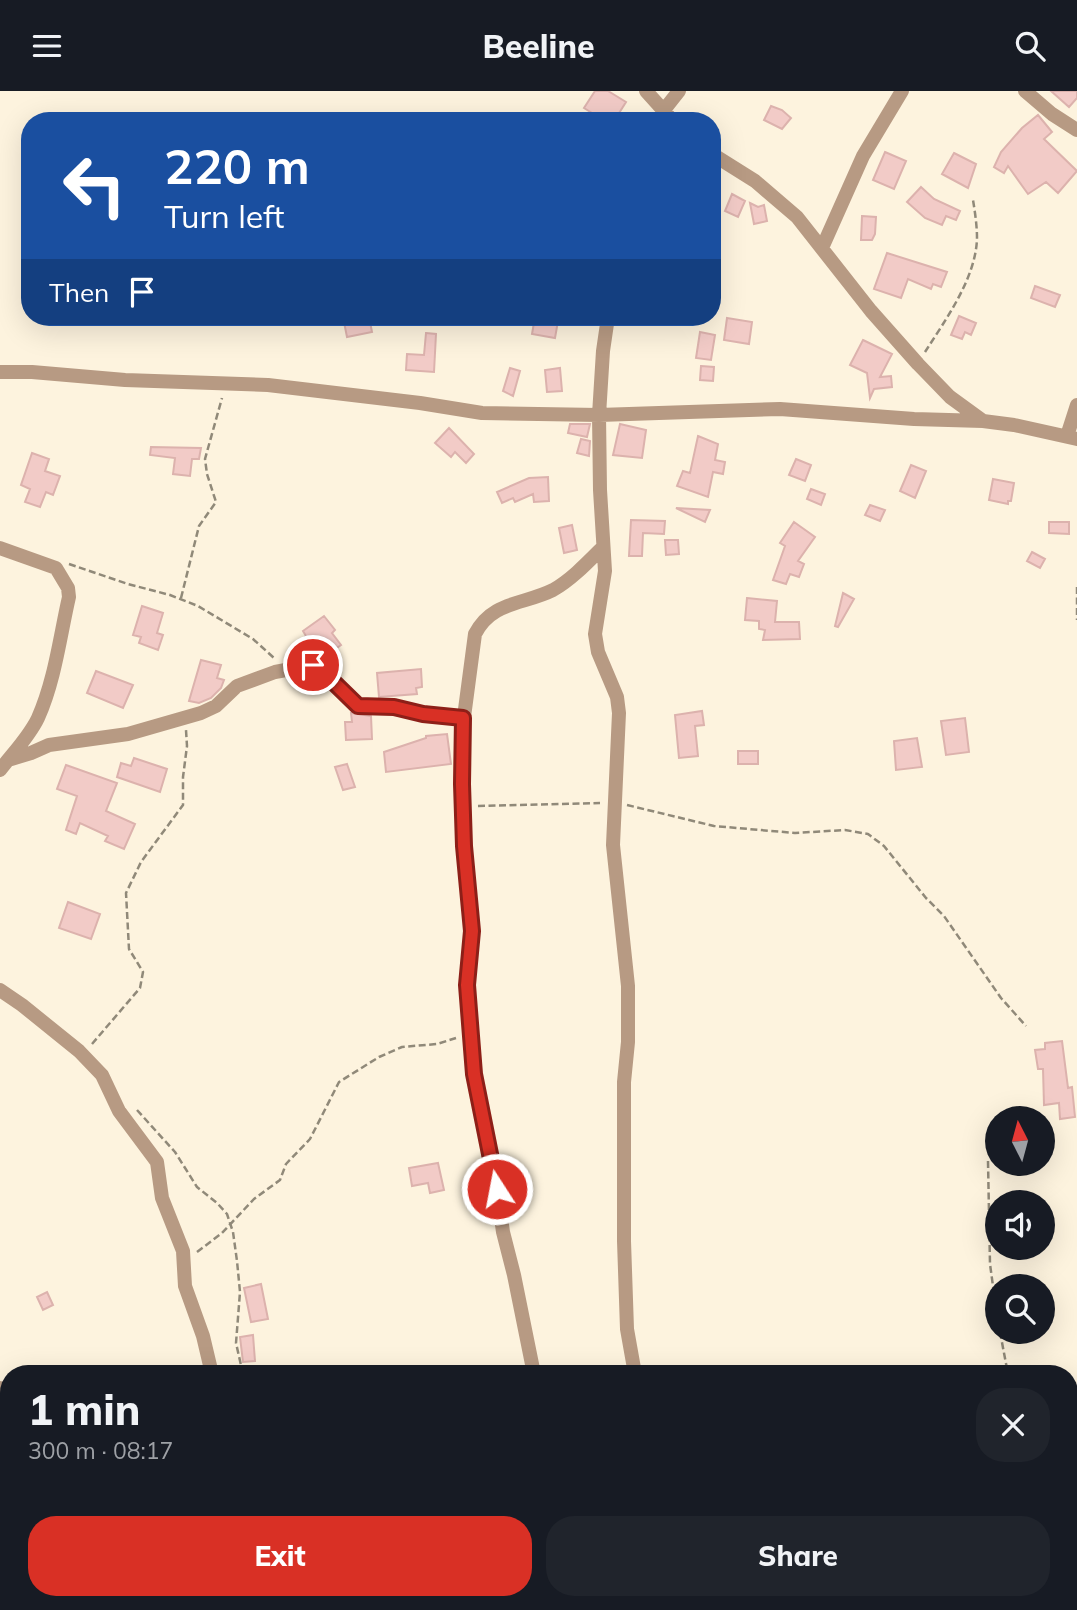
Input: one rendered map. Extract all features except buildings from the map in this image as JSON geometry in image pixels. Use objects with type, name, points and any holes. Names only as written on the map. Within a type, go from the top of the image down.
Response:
[{"type":"street","points":[[646,91],[661,112]]},
{"type":"street","points":[[668,112],[679,91]]},
{"type":"street","points":[[822,248],[863,156],[902,91]]},
{"type":"street","points":[[1026,91],[1052,114],[1077,130]]},
{"type":"street","points":[[721,160],[755,181],[797,217],[871,311],[918,364],[950,397],[983,421]]},
{"type":"street","points":[[607,326],[599,415],[605,581],[595,634],[598,652],[617,697],[619,728],[613,845],[624,936],[629,1017],[624,1082],[625,1279],[627,1329],[633,1365]]},
{"type":"street","points":[[0,372],[305,389],[482,413],[599,415],[780,409],[983,421],[1072,437],[1077,405]]},
{"type":"street","points":[[532,1365],[503,1233],[474,1074],[467,985],[472,931],[463,808],[463,718],[475,634],[481,622],[501,608],[557,587],[603,547]]},
{"type":"street","points":[[0,548],[56,568],[68,587],[69,597],[48,690],[38,719],[4,765]]},
{"type":"street","points":[[4,765],[49,745],[128,734],[211,710],[237,685],[313,665],[358,706],[394,707],[423,714],[463,718]]},
{"type":"street","points":[[0,990],[83,1055],[102,1075],[124,1119],[156,1161],[162,1198],[184,1256],[185,1286],[203,1336],[210,1365]]},
{"type":"path","points":[[918,364],[953,307],[969,272],[977,238],[973,200]]},
{"type":"path","points":[[181,598],[199,526],[216,502],[206,474],[205,459],[221,399],[229,383]]},
{"type":"path","points":[[56,568],[64,564],[73,565],[181,598],[253,639],[278,661],[292,669]]},
{"type":"path","points":[[1077,587],[1077,619]]},
{"type":"path","points":[[83,1055],[140,988],[142,972],[129,949],[126,893],[141,862],[183,805],[187,747],[185,717]]},
{"type":"path","points":[[463,808],[483,805],[581,805],[615,801],[714,826],[795,833],[845,830],[868,834],[884,846],[904,873],[944,916],[1001,998],[1026,1026]]},
{"type":"path","points":[[184,1256],[202,1250],[231,1225],[254,1199],[280,1180],[286,1164],[310,1139],[339,1082],[379,1057],[402,1047],[437,1044],[455,1039],[470,1019]]},
{"type":"path","points":[[136,1109],[175,1153],[197,1187],[225,1210],[231,1225],[240,1292],[236,1343],[241,1365]]},
{"type":"path","points":[[988,1176],[991,1274]]},
{"type":"path","points":[[1002,1344],[1006,1365]]},
{"type":"route","points":[[313,665],[358,706],[394,707],[423,714],[463,718],[464,846],[472,931],[467,985],[474,1074],[497,1189]]}]
